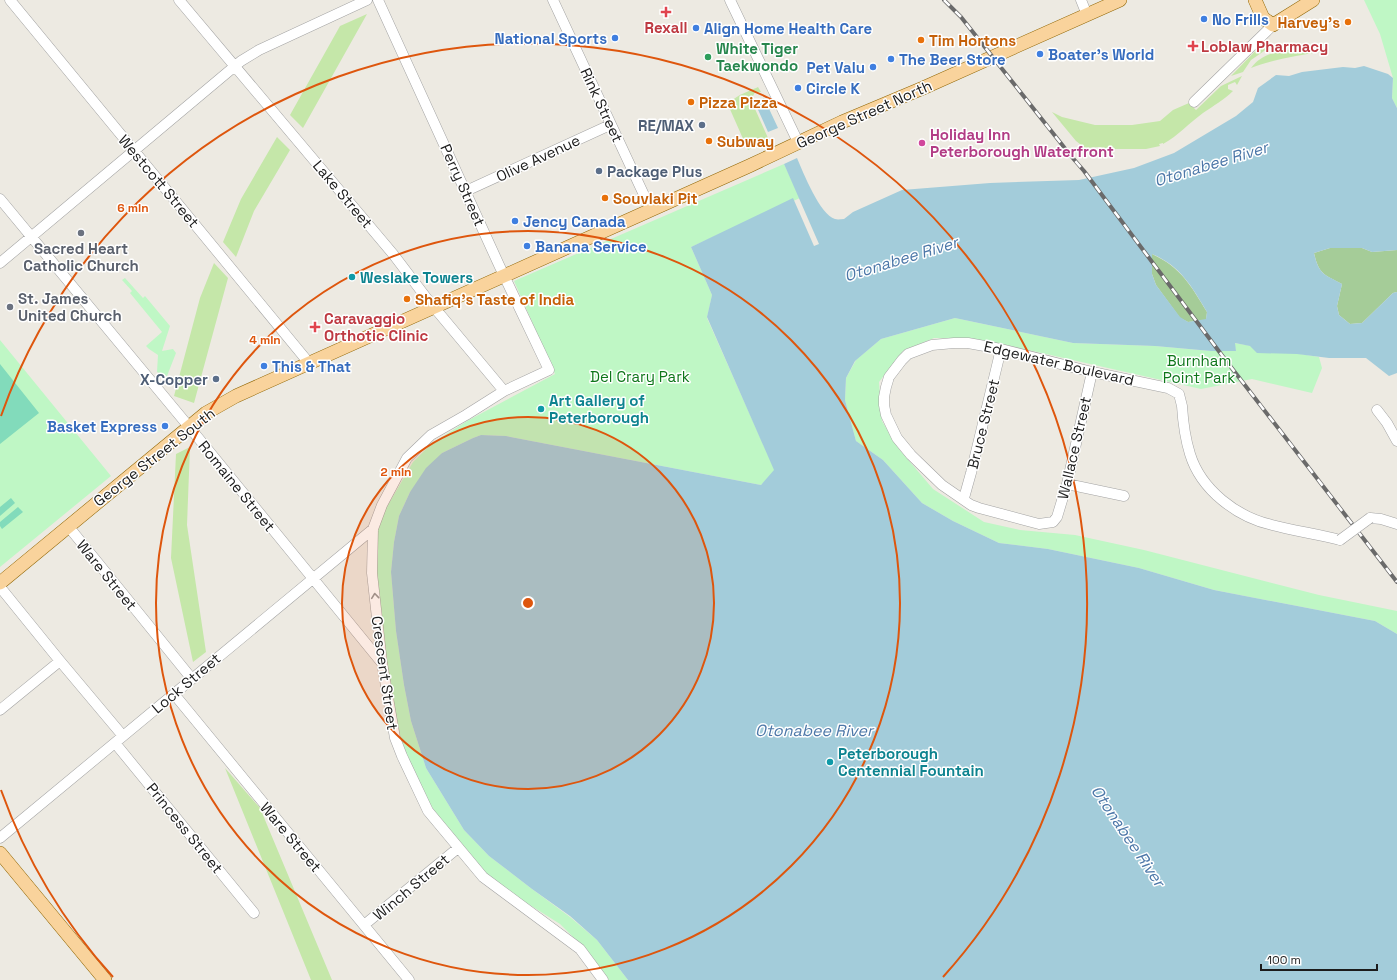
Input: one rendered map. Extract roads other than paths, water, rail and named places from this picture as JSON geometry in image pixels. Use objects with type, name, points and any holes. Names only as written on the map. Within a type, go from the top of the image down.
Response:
[{"type":"main road","name":"George Street North","points":[[434,308],[749,166],[798,142],[1120,0]]},
{"type":"main road","points":[[1255,0],[1263,18],[1273,25],[1313,0]]},
{"type":"main road","name":"George Street South","points":[[0,583],[206,413],[236,396],[434,308]]},
{"type":"main road","points":[[0,853],[105,980]]},
{"type":"street","name":"Westcott Street","points":[[10,0],[309,363]]},
{"type":"street","name":"Lake Street","points":[[179,0],[393,254],[434,308],[504,391]]},
{"type":"street","points":[[0,263],[234,66],[259,50],[367,0]]},
{"type":"street","name":"Perry Street","points":[[378,0],[499,265],[549,370]]},
{"type":"street","name":"Rink Street","points":[[553,0],[610,125],[651,210]]},
{"type":"street","points":[[730,0],[798,142]]},
{"type":"street","points":[[1081,0],[1087,15]]},
{"type":"street","points":[[1194,102],[1273,25]]},
{"type":"street","name":"Olive Avenue","points":[[466,191],[610,125]]},
{"type":"street","name":"Romaine Street","points":[[0,199],[382,663]]},
{"type":"street","name":"Edgewater Boulevard","points":[[1053,522],[1039,524],[979,508],[942,485],[911,455],[897,438],[886,415],[884,397],[886,387],[893,371],[908,354],[924,347],[944,343],[962,343],[1001,349],[1092,372],[1168,388],[1179,394],[1182,404],[1184,430],[1197,471],[1208,486],[1222,500],[1236,510],[1270,525],[1340,540],[1370,518],[1381,519],[1397,524]]},
{"type":"street","name":"Bruce Street","points":[[964,498],[1001,349]]},
{"type":"street","name":"Crescent Street","points":[[549,370],[504,391],[431,435],[407,458],[382,505],[373,529],[372,573],[382,663],[395,738],[428,811],[483,878],[580,949],[603,980]]},
{"type":"street","name":"Wallace Street","points":[[1053,522],[1057,517],[1067,484],[1092,372]]},
{"type":"street","points":[[1377,410],[1387,423],[1397,441]]},
{"type":"street","points":[[1067,484],[1124,496]]},
{"type":"street","name":"Ware Street","points":[[68,526],[192,679]]},
{"type":"street","name":"Lock Street","points":[[0,838],[373,529]]},
{"type":"street","name":"Princess Street","points":[[0,587],[60,661],[254,913]]},
{"type":"street","points":[[0,710],[60,661]]},
{"type":"street","name":"Ware Street","points":[[174,694],[409,980]]},
{"type":"street","name":"Winch Street","points":[[364,925],[458,848]]},
{"type":"water","name":"Otonabee River","points":[[1364,66],[1388,74],[1393,78],[1392,98],[1397,108],[1397,250],[1372,252],[1362,248],[1330,248],[1314,253],[1320,270],[1327,276],[1342,284],[1337,306],[1339,315],[1350,324],[1362,323],[1393,293],[1397,292],[1397,373],[1389,376],[1366,358],[1329,358],[1297,354],[1257,353],[1250,346],[1235,343],[1236,351],[1211,351],[1155,346],[1073,343],[955,318],[881,339],[855,361],[846,378],[845,400],[856,441],[883,460],[922,503],[953,521],[999,543],[1048,549],[1139,568],[1214,590],[1375,621],[1397,634],[1397,980],[628,980],[597,940],[570,916],[489,856],[464,830],[426,768],[411,721],[396,631],[391,572],[394,542],[399,516],[410,492],[426,468],[442,453],[481,435],[506,436],[761,485],[774,470],[707,317],[712,295],[691,247],[793,198],[814,246],[819,244],[784,164],[797,158],[818,202],[829,216],[835,219],[844,219],[853,212],[902,190],[990,183],[1079,180],[1134,168],[1174,153],[1236,116],[1253,102],[1258,88],[1276,75],[1289,76],[1302,72],[1343,67],[1355,68]],"holes":[[[1152,254],[1162,259],[1178,271],[1191,286],[1207,312],[1206,319],[1188,322],[1180,317],[1156,285],[1152,274]]]},
{"type":"water","points":[[764,98],[778,128],[768,132],[755,103]]},
{"type":"railway","points":[[944,0],[961,17],[1084,171],[1224,358],[1397,582]]},
{"type":"place","name":"Rexall","points":[[666,12]]},
{"type":"place","name":"No Frills","points":[[1204,19]]},
{"type":"place","name":"Harvey's","points":[[1348,22]]},
{"type":"place","name":"Align Home Health Care","points":[[696,28]]},
{"type":"place","name":"National Sports","points":[[615,38]]},
{"type":"place","name":"Tim Hortons","points":[[921,40]]},
{"type":"place","name":"Loblaw Pharmacy","points":[[1193,46]]},
{"type":"place","name":"Boater's World","points":[[1040,54]]},
{"type":"place","name":"White Tiger Taekwondo","points":[[708,57]]},
{"type":"place","name":"The Beer Store","points":[[891,59]]},
{"type":"place","name":"Pet Valu","points":[[873,67]]},
{"type":"place","name":"Circle K","points":[[798,88]]},
{"type":"place","name":"Pizza Pizza","points":[[691,102]]},
{"type":"place","name":"RE/MAX","points":[[702,125]]},
{"type":"place","name":"Subway","points":[[709,141]]},
{"type":"place","name":"Holiday Inn Peterborough Waterfront","points":[[922,143]]},
{"type":"place","name":"Package Plus","points":[[599,171]]},
{"type":"place","name":"Souvlaki Pit","points":[[605,198]]},
{"type":"place","name":"Jency Canada","points":[[515,221]]},
{"type":"place","name":"Sacred Heart Catholic Church","points":[[81,233]]},
{"type":"place","name":"Banana Service","points":[[527,246]]},
{"type":"place","name":"Weslake Towers","points":[[352,277]]},
{"type":"place","name":"Shafiq's Taste of India","points":[[407,299]]},
{"type":"place","name":"St. James United Church","points":[[10,307]]},
{"type":"place","name":"Caravaggio Orthotic Clinic","points":[[315,327]]},
{"type":"place","name":"This & That","points":[[264,366]]},
{"type":"place","name":"X-Copper","points":[[216,379]]},
{"type":"place","name":"Art Gallery of Peterborough","points":[[541,409]]},
{"type":"place","name":"Basket Express","points":[[165,426]]},
{"type":"place","name":"Peterborough Centennial Fountain","points":[[830,762]]},
{"type":"park label","name":"Burnham Point Park","points":[[1199,368]]},
{"type":"park label","name":"Del Crary Park","points":[[640,376]]}]
